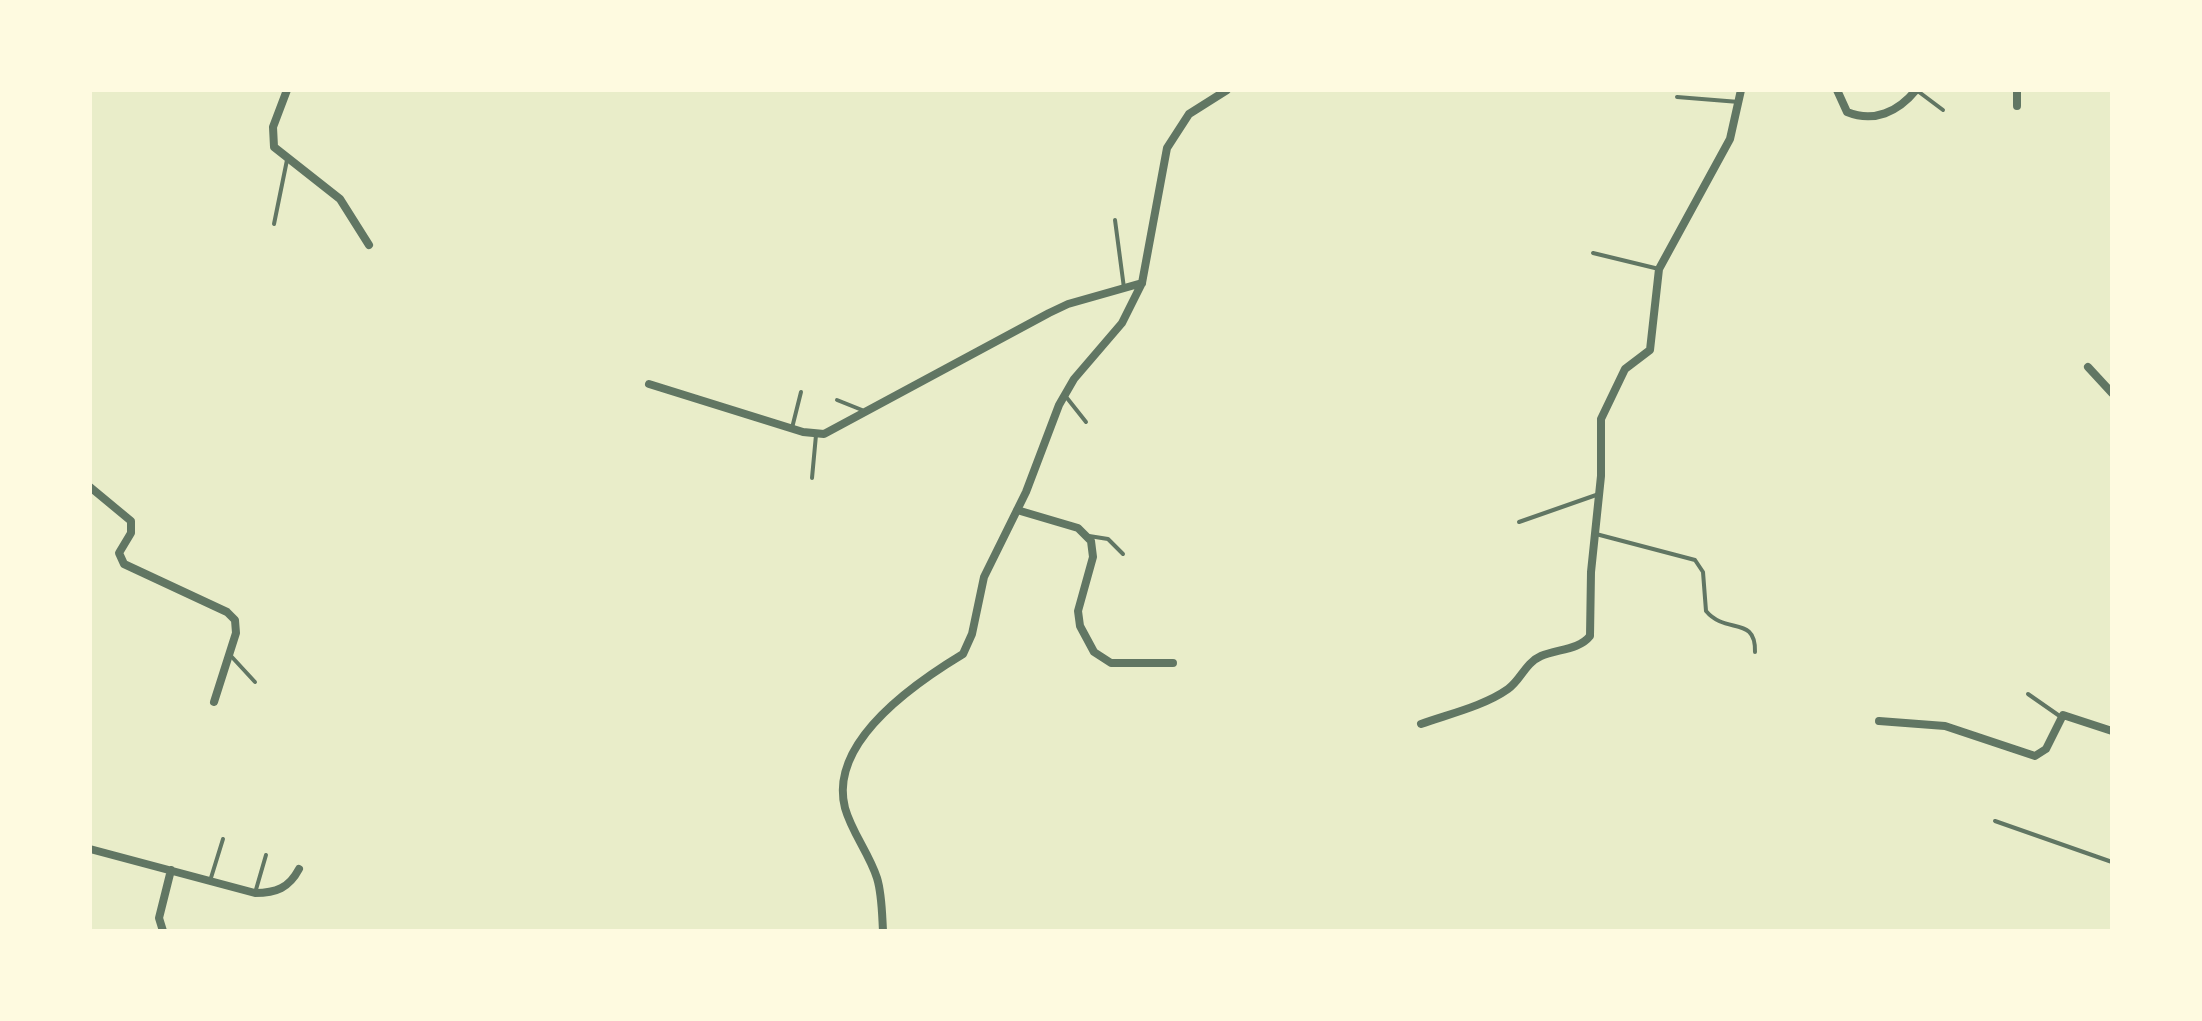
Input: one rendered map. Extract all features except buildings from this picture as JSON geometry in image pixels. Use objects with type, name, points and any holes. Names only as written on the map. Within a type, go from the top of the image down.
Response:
[{"type":"street","points":[[287,90],[272,139],[279,152],[340,198],[369,245]]},
{"type":"street","points":[[883,931],[878,880],[859,845],[845,806],[845,766],[901,696],[963,654],[972,634],[984,577],[1017,510],[1064,396],[1122,322],[1142,283],[1167,148],[1190,114],[1227,90]]},
{"type":"street","points":[[1421,724],[1501,694],[1514,686],[1538,657],[1585,643],[1590,636],[1601,419],[1625,369],[1650,350],[1659,269],[1730,139],[1742,90]]},
{"type":"street","points":[[1837,90],[1847,112],[1868,116],[1888,114],[1916,90]]},
{"type":"street","points":[[2017,106],[2018,90]]},
{"type":"street","points":[[650,384],[816,435],[866,413],[1049,313],[1142,283]]},
{"type":"street","points":[[2088,367],[2112,393]]},
{"type":"street","points":[[90,487],[131,521],[131,533],[119,553],[124,564],[230,614],[237,628],[214,702]]},
{"type":"street","points":[[1017,510],[1078,528],[1088,536],[1093,557],[1078,611],[1080,626],[1094,652],[1111,663],[1172,662]]},
{"type":"street","points":[[1879,721],[1944,726],[2038,756],[2046,749],[2061,717],[2069,715],[2112,731]]},
{"type":"street","points":[[90,849],[255,893],[277,891],[293,880],[299,869]]},
{"type":"street","points":[[163,931],[159,918],[171,870]]},
{"type":"lane","points":[[1916,90],[1943,110]]},
{"type":"lane","points":[[1678,97],[1739,102]]},
{"type":"lane","points":[[274,224],[288,158]]},
{"type":"lane","points":[[1115,220],[1124,288]]},
{"type":"lane","points":[[1594,253],[1659,269]]},
{"type":"lane","points":[[792,428],[801,392]]},
{"type":"lane","points":[[1064,396],[1086,422]]},
{"type":"lane","points":[[837,400],[866,413]]},
{"type":"lane","points":[[812,478],[816,435]]},
{"type":"lane","points":[[1519,522],[1599,494]]},
{"type":"lane","points":[[1594,533],[1695,560],[1702,572],[1706,611],[1721,624],[1751,630],[1755,652]]},
{"type":"lane","points":[[1088,536],[1108,540],[1123,554]]},
{"type":"lane","points":[[228,654],[255,682]]},
{"type":"lane","points":[[2028,694],[2061,717]]},
{"type":"lane","points":[[1995,821],[2112,862]]},
{"type":"lane","points":[[210,881],[222,840]]},
{"type":"lane","points":[[255,893],[266,854]]}]
